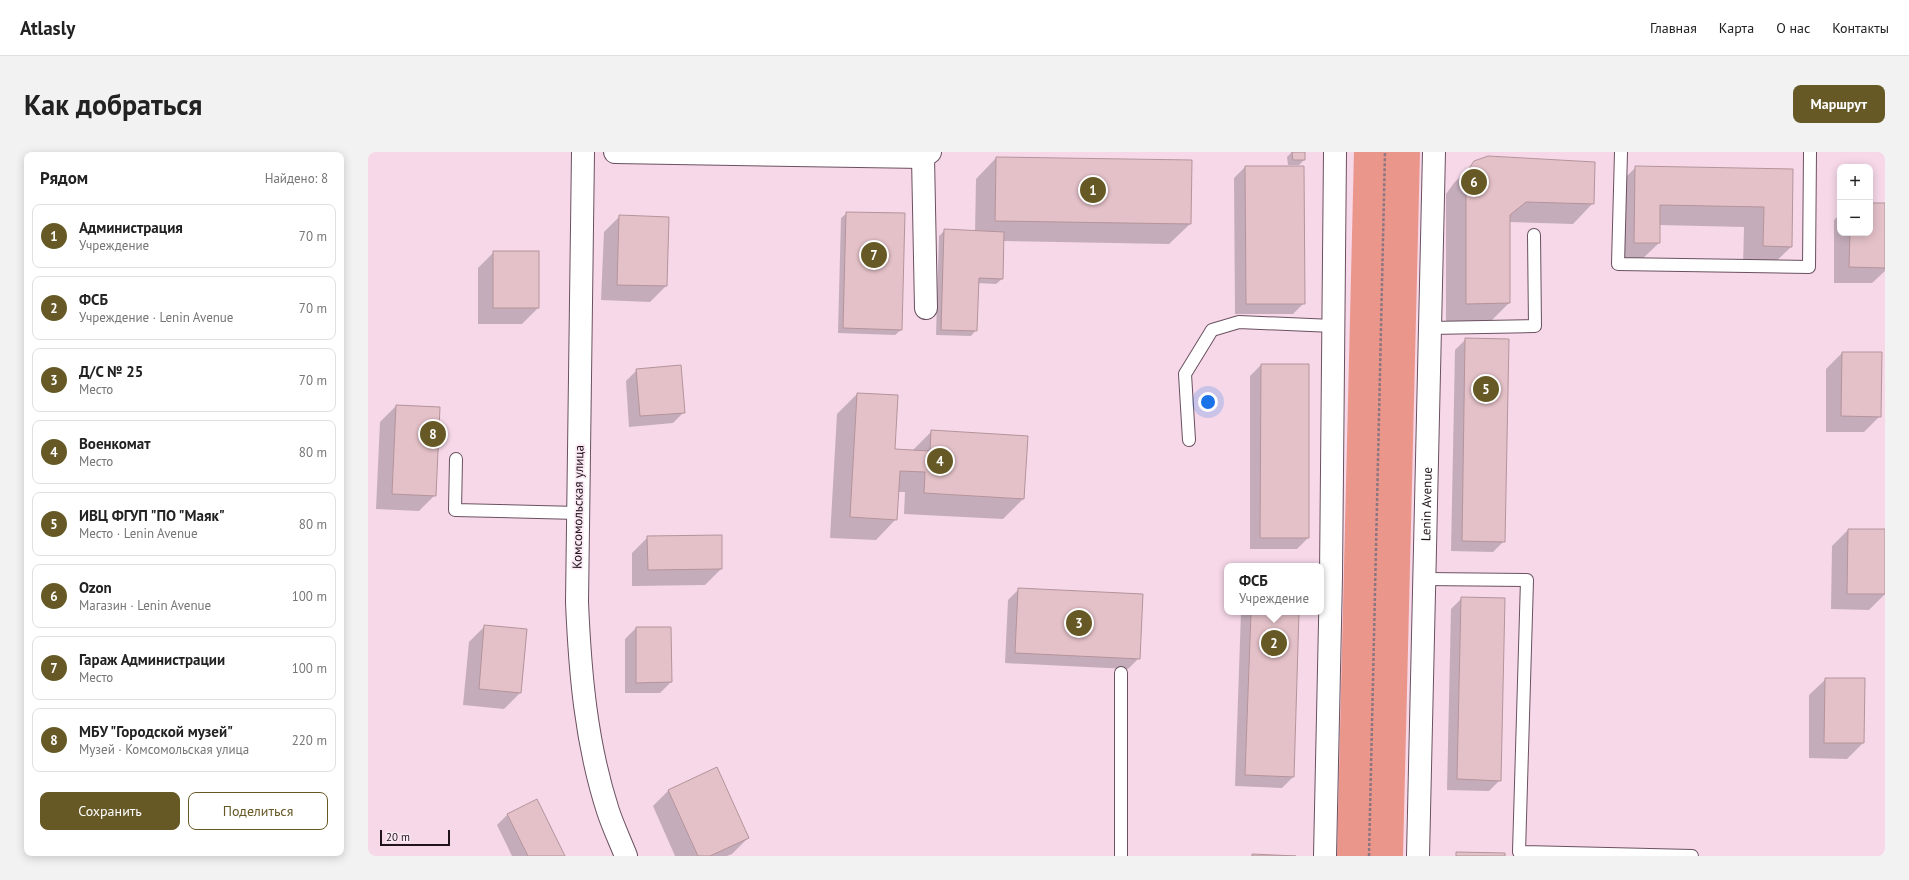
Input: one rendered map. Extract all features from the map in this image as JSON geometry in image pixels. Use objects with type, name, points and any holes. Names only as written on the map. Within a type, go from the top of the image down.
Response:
[{"type":"street","name":"Комсомольская улица","points":[[583,152],[577,602],[580,672],[590,741],[608,810],[626,856]]},
{"type":"street","points":[[615,152],[927,154],[926,308]]},
{"type":"street","points":[[1324,856],[1331,576],[1335,152]]},
{"type":"street","name":"Lenin Avenue","points":[[1418,856],[1434,152]]},
{"type":"lane","points":[[1621,152],[1618,264],[1809,267],[1810,152]]},
{"type":"lane","points":[[1430,328],[1535,326],[1534,235]]},
{"type":"lane","points":[[1189,440],[1185,374],[1212,330],[1240,322],[1333,326]]},
{"type":"lane","points":[[456,459],[455,510],[578,513]]},
{"type":"lane","points":[[1424,579],[1527,580],[1519,852],[1692,856]]},
{"type":"lane","points":[[1120,673],[1121,856]]},
{"type":"path","points":[[1369,856],[1385,152]]},
{"type":"shaded area","points":[[1354,152],[1420,152],[1403,856],[1337,856]]},
{"type":"building","points":[[1292,152],[1305,152],[1305,160],[1293,160]]},
{"type":"building","points":[[1488,156],[1595,162],[1594,204],[1526,202],[1510,215],[1510,303],[1466,304],[1466,173],[1474,161]]},
{"type":"building","points":[[996,157],[1192,160],[1191,224],[995,221]]},
{"type":"building","points":[[1245,166],[1304,166],[1305,304],[1246,304]]},
{"type":"building","points":[[1635,166],[1793,169],[1792,247],[1763,246],[1764,207],[1660,205],[1660,243],[1634,243]]},
{"type":"building","points":[[1873,203],[1885,203],[1885,268],[1849,267],[1850,236],[1873,236]]},
{"type":"building","points":[[846,212],[905,213],[902,330],[843,328]]},
{"type":"building","points":[[619,215],[669,217],[667,286],[617,285]]},
{"type":"building","points":[[944,229],[1004,232],[1003,279],[979,278],[977,331],[941,330]]},
{"type":"building","points":[[493,251],[539,251],[539,308],[493,308]]},
{"type":"building","points":[[1465,338],[1509,339],[1505,542],[1462,541]]},
{"type":"building","points":[[1842,352],[1882,352],[1881,417],[1841,416]]},
{"type":"building","points":[[1261,364],[1309,364],[1309,538],[1260,538]]},
{"type":"building","points":[[681,365],[685,413],[640,416],[636,369]]},
{"type":"building","points":[[857,393],[898,395],[895,449],[930,451],[931,430],[1028,436],[1024,499],[924,493],[925,472],[900,471],[897,520],[850,517]]},
{"type":"building","points":[[396,405],[440,407],[436,496],[392,494]]},
{"type":"building","points":[[1848,529],[1885,529],[1885,594],[1847,594]]},
{"type":"building","points":[[722,535],[722,569],[648,570],[647,536]]},
{"type":"building","points":[[1018,588],[1143,594],[1140,659],[1015,653]]},
{"type":"building","points":[[1461,597],[1505,598],[1501,781],[1457,779]]},
{"type":"building","points":[[1251,615],[1299,615],[1294,777],[1245,775]]},
{"type":"building","points":[[484,625],[527,629],[521,693],[479,689]]},
{"type":"building","points":[[636,627],[671,627],[672,682],[636,683]]},
{"type":"building","points":[[1825,678],[1865,678],[1864,743],[1824,743]]},
{"type":"building","points":[[717,767],[749,838],[710,856],[698,856],[668,790]]},
{"type":"building","points":[[537,799],[565,856],[528,856],[507,814]]},
{"type":"building","points":[[1456,852],[1505,853],[1505,856],[1456,856]]},
{"type":"building","points":[[1252,854],[1296,856],[1252,856]]},
{"type":"place","name":"Ozon","points":[[1474,182]]},
{"type":"place","name":"Администрация","points":[[1093,190]]},
{"type":"place","name":"Гараж Администрации","points":[[874,255]]},
{"type":"place","name":"ИВЦ ФГУП \"ПО \"Маяк\"","points":[[1486,389]]},
{"type":"place","name":"МБУ \"Городской музей\"","points":[[433,434]]},
{"type":"place","name":"Военкомат","points":[[940,461]]},
{"type":"place","name":"Д/С № 25","points":[[1079,623]]},
{"type":"place","name":"ФСБ","points":[[1274,643]]}]
